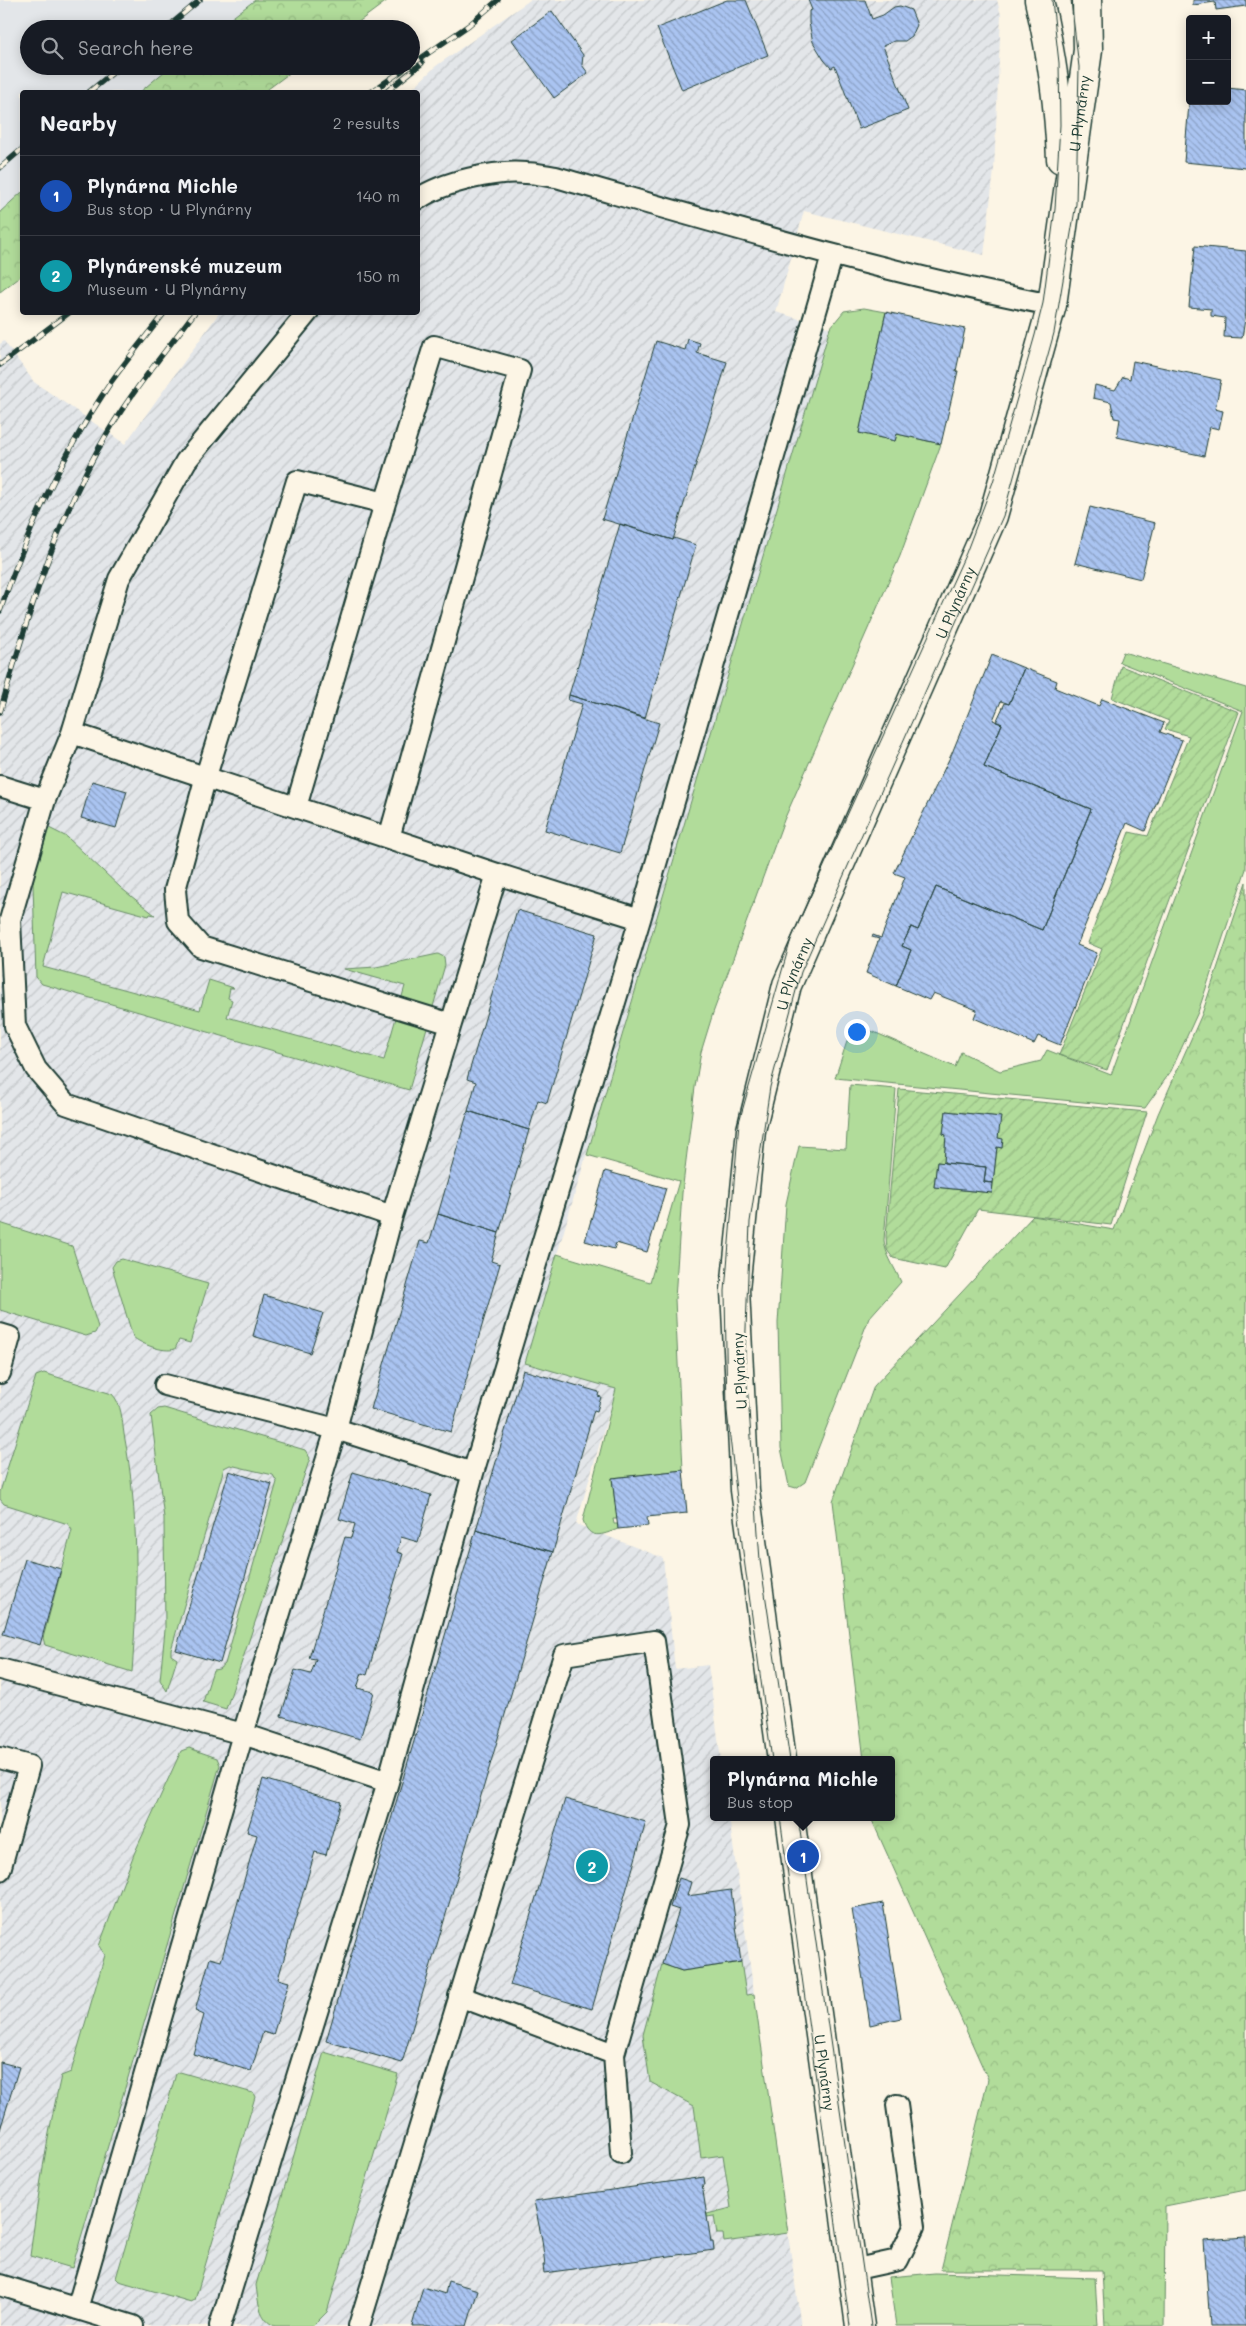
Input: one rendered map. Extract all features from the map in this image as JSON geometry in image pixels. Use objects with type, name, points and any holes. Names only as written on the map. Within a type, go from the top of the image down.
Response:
[{"type":"street","name":"U Plynárny","points":[[1039,0],[1046,30],[1060,125],[1062,227]]},
{"type":"street","name":"U Plynárny","points":[[781,1756],[744,1471],[735,1290],[752,1130],[787,985],[993,516],[1052,305],[1088,50],[1088,0]]},
{"type":"street","name":"U Plynárny","points":[[791,1821],[860,2326]]},
{"type":"lane","points":[[1052,0],[1059,63],[1060,125]]},
{"type":"lane","points":[[420,198],[458,182],[497,174],[524,172],[556,177],[832,256],[987,293],[1052,305]]},
{"type":"lane","points":[[220,2326],[388,1782],[473,1473],[640,919],[832,256]]},
{"type":"lane","points":[[306,315],[186,461],[119,579],[72,733],[45,800],[10,920],[15,1026],[36,1069],[66,1104],[392,1216]]},
{"type":"lane","points":[[296,807],[385,503],[434,346],[520,370],[389,838]]},
{"type":"lane","points":[[385,503],[297,481],[206,776],[175,890],[178,921],[201,947],[452,1024]]},
{"type":"lane","points":[[72,733],[497,874],[640,919]]},
{"type":"lane","points":[[0,786],[45,800]]},
{"type":"lane","points":[[76,2309],[242,1734],[336,1429],[392,1216],[497,874]]},
{"type":"lane","points":[[0,1334],[10,1337],[0,1373]]},
{"type":"lane","points":[[165,1384],[336,1429],[473,1473]]},
{"type":"lane","points":[[359,2326],[564,1655],[654,1641],[680,1825],[614,2054],[621,2153]]},
{"type":"lane","points":[[0,1668],[242,1734],[388,1782]]},
{"type":"lane","points":[[0,1758],[29,1766],[0,1870]]},
{"type":"lane","points":[[459,1996],[614,2054]]},
{"type":"lane","points":[[852,2270],[898,2260],[914,2227],[898,2105]]},
{"type":"lane","points":[[0,2285],[133,2326]]},
{"type":"shaded area","points":[[0,0],[255,0],[229,20],[20,20],[20,75],[160,75],[142,90],[20,90],[20,194],[0,212]]},
{"type":"shaded area","points":[[530,0],[997,0],[1001,15],[994,170],[984,255],[804,211],[776,312],[830,328],[525,1363],[618,1382],[576,1524],[663,1558],[675,1669],[708,1665],[720,1756],[710,1756],[710,1821],[730,1821],[801,2326],[0,2326],[0,344],[4,341],[34,382],[125,444],[218,315],[420,315],[420,90],[411,90],[436,66]]},
{"type":"green space","points":[[255,0],[388,0],[361,20],[229,20]]},
{"type":"green space","points":[[160,75],[287,75],[267,90],[142,90]]},
{"type":"green space","points":[[20,194],[20,277],[0,292],[0,212]]},
{"type":"green space","points":[[864,308],[886,312],[859,433],[895,441],[897,434],[941,444],[900,556],[784,820],[713,1013],[701,1052],[682,1193],[675,1299],[683,1470],[612,1478],[617,1519],[613,1519],[614,1524],[618,1524],[618,1529],[597,1535],[592,1534],[583,1520],[616,1389],[525,1363],[557,1254],[650,1282],[679,1181],[587,1155],[830,328],[844,311]]},
{"type":"green space","points":[[1123,652],[1246,688],[1246,869],[1198,1012],[1171,1071],[1145,1108],[835,1078],[853,1023],[955,1067],[961,1052],[1000,1071],[1041,1061],[1047,1050],[1111,1075],[1243,711],[1119,662]]},
{"type":"green space","points":[[1121,666],[1239,712],[1107,1070],[1059,1055],[1102,949],[1088,943],[1129,832],[1148,836],[1189,736],[1165,729],[1169,721],[1112,698]]},
{"type":"green space","points":[[47,827],[67,837],[121,888],[155,915],[150,914],[149,916],[63,892],[43,967],[200,1010],[209,980],[234,988],[230,988],[228,998],[232,1000],[227,1017],[384,1060],[405,986],[344,969],[376,967],[438,954],[444,957],[445,965],[409,1090],[42,984],[36,977],[33,885],[36,833]]},
{"type":"green space","points":[[1246,882],[1246,1744],[1244,1744],[1246,1751],[1246,2190],[1165,2206],[1164,2326],[1105,2326],[1102,2270],[941,2270],[988,2079],[872,1821],[895,1821],[895,1756],[864,1756],[833,1501],[874,1386],[1033,1216],[1114,1230],[1158,1114],[1202,1014]]},
{"type":"green space","points":[[850,1085],[896,1089],[884,1240],[888,1256],[901,1282],[869,1318],[805,1482],[796,1488],[789,1486],[781,1448],[778,1323],[786,1204],[799,1146],[846,1149]]},
{"type":"green space","points":[[899,1089],[1147,1112],[1111,1225],[978,1209],[945,1269],[893,1258],[887,1250],[886,1236]],"holes":[[[946,1111],[1000,1117],[998,1138],[1002,1148],[997,1147],[992,1193],[934,1187],[937,1162],[944,1163],[946,1135],[943,1134]]]},
{"type":"green space","points":[[0,1223],[72,1246],[98,1327],[95,1333],[86,1336],[0,1310]]},
{"type":"green space","points":[[122,1259],[208,1284],[190,1343],[179,1340],[175,1349],[165,1350],[147,1345],[133,1337],[112,1267],[116,1261]]},
{"type":"green space","points":[[44,1373],[112,1394],[120,1408],[129,1464],[135,1523],[136,1583],[132,1672],[45,1645],[43,1638],[72,1530],[68,1524],[4,1504],[0,1499],[0,1492],[36,1376]]},
{"type":"green space","points":[[164,1408],[305,1450],[310,1458],[226,1709],[203,1702],[213,1670],[219,1669],[225,1664],[277,1482],[273,1475],[230,1465],[224,1468],[171,1650],[171,1655],[177,1659],[167,1691],[160,1680],[165,1630],[164,1518],[151,1415],[158,1409]]},
{"type":"green space","points":[[189,1748],[217,1758],[220,1765],[72,2268],[30,2256],[43,2166],[61,2076],[71,2072],[105,1955],[99,1946],[134,1854],[181,1751]]},
{"type":"green space","points":[[741,1962],[746,1995],[754,1994],[788,2233],[724,2242],[723,2234],[717,2234],[714,2216],[707,2217],[707,2214],[731,2208],[723,2155],[701,2158],[694,2106],[650,2082],[643,2035],[662,1964],[682,1971]]},
{"type":"green space","points":[[324,2052],[398,2074],[327,2312],[313,2326],[275,2326],[262,2314],[256,2285]]},
{"type":"green space","points":[[180,2072],[253,2093],[255,2097],[195,2300],[191,2302],[119,2281],[116,2278],[176,2074]]},
{"type":"green space","points":[[935,2273],[1095,2278],[1098,2326],[896,2326],[889,2277]]},
{"type":"building","points":[[727,0],[746,0],[768,55],[682,90],[657,28]]},
{"type":"building","points":[[808,0],[865,0],[872,19],[883,15],[894,7],[900,6],[911,10],[917,25],[912,36],[905,41],[894,41],[883,46],[908,110],[859,129],[835,66],[831,68],[813,42],[809,23],[809,11],[812,10]]},
{"type":"building","points":[[1193,0],[1246,0],[1246,6],[1216,10],[1215,2],[1193,5]]},
{"type":"building","points":[[552,11],[583,55],[582,65],[588,73],[554,98],[512,40]]},
{"type":"building","points":[[1231,88],[1246,90],[1246,168],[1184,162],[1189,105],[1231,105]]},
{"type":"building","points":[[1195,246],[1246,251],[1246,313],[1242,338],[1224,337],[1225,318],[1211,316],[1211,309],[1189,307]]},
{"type":"building","points":[[886,312],[965,329],[956,371],[958,371],[941,444],[897,434],[895,441],[859,433]]},
{"type":"building","points":[[688,339],[700,343],[697,353],[727,362],[673,540],[602,519],[656,341],[685,350]]},
{"type":"building","points":[[1133,361],[1221,380],[1215,409],[1223,411],[1219,429],[1210,427],[1204,456],[1117,437],[1120,419],[1114,418],[1111,402],[1093,398],[1095,385],[1115,390],[1123,377],[1130,379]]},
{"type":"building","points":[[1090,507],[1155,523],[1141,579],[1075,563]]},
{"type":"building","points":[[620,524],[696,545],[645,718],[569,695]]},
{"type":"building","points":[[992,655],[1024,668],[1009,704],[1001,701],[993,720],[1002,724],[984,767],[1091,809],[1042,930],[936,887],[918,930],[911,927],[902,946],[911,950],[896,986],[866,973],[879,939],[872,937],[873,935],[881,938],[905,877],[894,873],[952,753]]},
{"type":"building","points":[[1024,668],[1057,681],[1055,688],[1099,706],[1102,699],[1164,723],[1160,732],[1182,740],[1145,831],[1127,823],[1077,945],[1097,953],[1060,1045],[1038,1036],[1034,1044],[974,1018],[977,1010],[933,993],[929,1000],[896,986],[911,950],[902,946],[911,927],[918,930],[936,887],[1042,930],[1091,809],[984,767],[1002,724],[996,722],[1005,703],[1009,704]]},
{"type":"building","points":[[569,695],[659,723],[620,853],[545,830],[582,704],[568,700]]},
{"type":"building","points":[[92,781],[127,791],[116,828],[81,818]]},
{"type":"building","points":[[517,910],[597,934],[547,1103],[538,1100],[529,1130],[468,1111],[476,1082],[467,1079]]},
{"type":"building","points":[[468,1111],[529,1130],[499,1233],[438,1214]]},
{"type":"building","points":[[946,1111],[1001,1117],[998,1138],[1003,1139],[1002,1148],[997,1147],[993,1183],[984,1182],[986,1167],[944,1163],[946,1135],[943,1134]]},
{"type":"building","points":[[937,1162],[986,1167],[984,1182],[993,1183],[992,1193],[934,1187]]},
{"type":"building","points":[[605,1171],[666,1188],[647,1252],[616,1243],[614,1249],[585,1241]]},
{"type":"building","points":[[438,1214],[499,1233],[491,1261],[500,1264],[451,1432],[371,1409],[420,1241],[429,1243]]},
{"type":"building","points":[[264,1295],[323,1313],[310,1353],[253,1336]]},
{"type":"building","points":[[523,1370],[599,1392],[598,1396],[601,1397],[597,1411],[594,1410],[553,1552],[476,1530]]},
{"type":"building","points":[[683,1470],[687,1513],[647,1517],[648,1526],[618,1529],[612,1478]]},
{"type":"building","points":[[229,1471],[272,1484],[220,1663],[176,1650]]},
{"type":"building","points":[[353,1472],[431,1495],[418,1542],[401,1537],[397,1552],[403,1554],[367,1675],[362,1673],[357,1688],[374,1692],[360,1739],[281,1716],[295,1670],[311,1674],[316,1659],[309,1658],[345,1537],[351,1538],[355,1524],[339,1519]]},
{"type":"building","points":[[476,1530],[553,1552],[402,2063],[326,2041]]},
{"type":"building","points":[[25,1559],[61,1569],[40,1645],[3,1634]]},
{"type":"building","points":[[263,1779],[341,1802],[326,1855],[315,1852],[278,1979],[289,1982],[273,2035],[263,2032],[251,2071],[193,2054],[204,2015],[195,2011],[210,1958],[221,1961],[257,1835],[247,1832]]},
{"type":"building","points":[[565,1799],[646,1822],[592,2009],[510,1985]]},
{"type":"building","points":[[679,1878],[691,1882],[687,1896],[731,1890],[741,1962],[682,1971],[662,1964],[679,1910],[670,1907]]},
{"type":"building","points":[[883,1903],[901,2018],[870,2025],[852,1909]]},
{"type":"building","points":[[0,2062],[19,2067],[0,2130]]},
{"type":"building","points":[[704,2177],[705,2185],[702,2185],[714,2250],[544,2273],[542,2240],[534,2201]]},
{"type":"building","points":[[1246,2237],[1246,2326],[1210,2326],[1204,2240]]},
{"type":"building","points":[[448,2281],[478,2290],[467,2326],[412,2326],[423,2287],[445,2294]]},
{"type":"tram line","points":[[771,1756],[743,1552],[727,1411],[725,1291],[739,1122],[791,939],[966,553],[993,482],[1035,335],[1043,303],[1055,209],[1060,125],[1059,63],[1052,0]]},
{"type":"tram line","points":[[789,1756],[760,1560],[745,1355],[750,1222],[770,1087],[801,972],[1003,516],[1054,333],[1076,204],[1079,67],[1071,0]]},
{"type":"tram line","points":[[781,1821],[850,2326]]},
{"type":"tram line","points":[[799,1821],[871,2326]]},
{"type":"railway","points":[[176,20],[200,0]]},
{"type":"railway","points":[[420,59],[469,25],[498,0]]},
{"type":"railway","points":[[91,90],[110,75]]},
{"type":"railway","points":[[374,90],[396,75]]},
{"type":"railway","points":[[388,90],[407,75]]},
{"type":"railway","points":[[0,168],[20,151]]},
{"type":"railway","points":[[0,365],[66,315]]},
{"type":"railway","points":[[0,611],[34,522],[77,436],[111,382],[163,315]]},
{"type":"railway","points":[[0,712],[45,568],[73,499],[108,432],[128,401],[193,315]]},
{"type":"place","name":"Plynárna Michle","points":[[803,1856]]},
{"type":"place","name":"Plynárenské muzeum","points":[[592,1866]]}]
